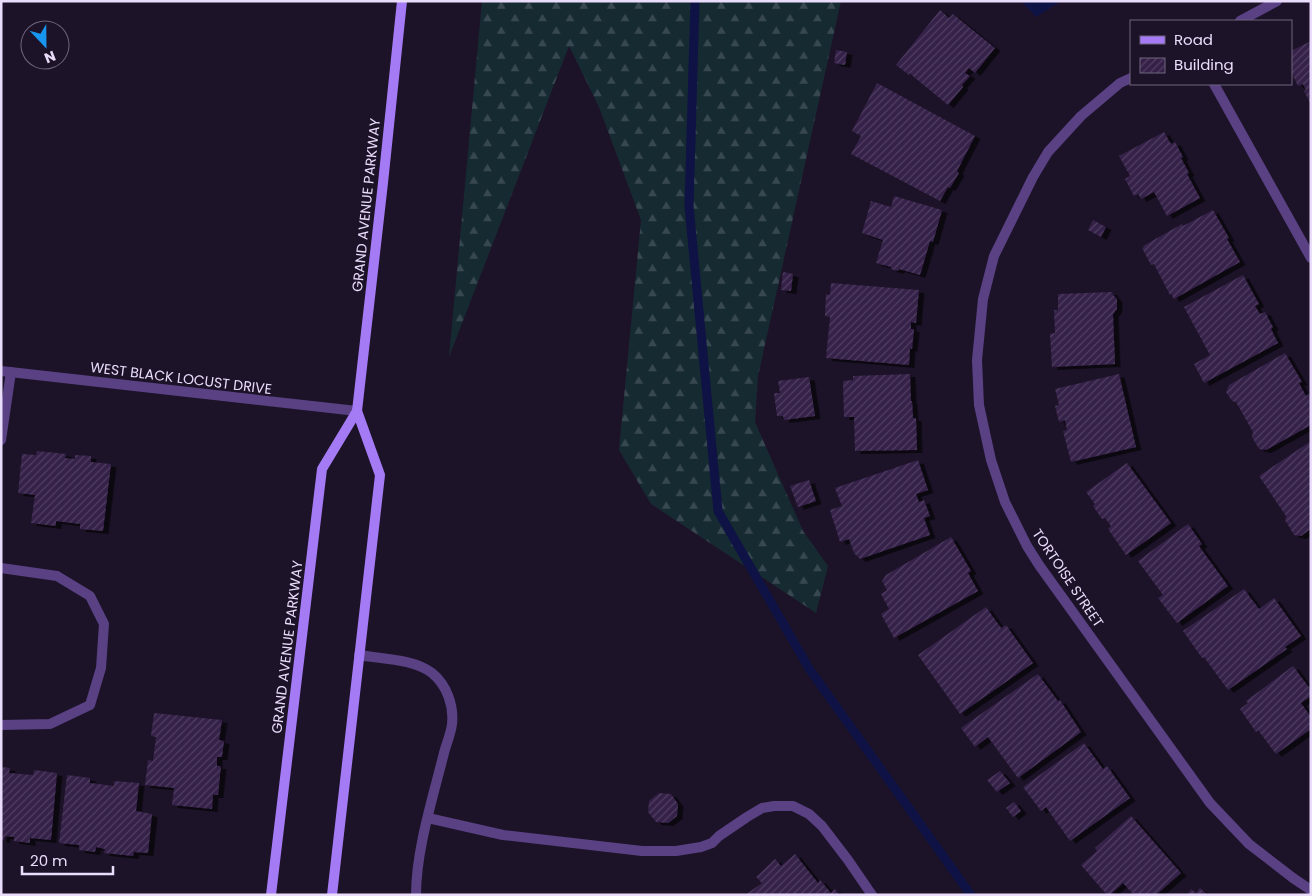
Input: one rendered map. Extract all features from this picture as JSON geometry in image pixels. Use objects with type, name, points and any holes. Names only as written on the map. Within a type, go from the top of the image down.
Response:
[{"type":"main road","name":"GRAND AVENUE PARKWAY","points":[[271,895],[322,469],[357,411],[402,1]]},
{"type":"main road","name":"GRAND AVENUE PARKWAY","points":[[332,895],[380,475],[357,411]]},
{"type":"street","points":[[1242,20],[1277,1]]},
{"type":"street","name":"TORTOISE STREET","points":[[1130,78],[1120,83],[1081,116],[1048,152],[1033,177],[994,256],[983,299],[978,360],[979,404],[990,460],[1005,502],[1027,546],[1039,565],[1210,803],[1249,844],[1311,890]]},
{"type":"street","points":[[1215,85],[1311,258]]},
{"type":"street","name":"WEST BLACK LOCUST DRIVE","points":[[6,371],[357,411]]},
{"type":"street","points":[[1,440],[6,371]]},
{"type":"street","points":[[1,568],[57,576],[90,596],[104,624],[101,668],[90,705],[50,724],[1,725]]},
{"type":"street","points":[[359,656],[409,662],[422,666],[433,673],[442,684],[448,693],[452,708],[452,724],[422,845],[416,895]]},
{"type":"street","points":[[428,818],[503,835],[642,852],[676,851],[701,847],[712,843],[762,808],[793,806],[809,814],[822,826],[872,895]]},
{"type":"green space","points":[[482,1],[841,1],[758,376],[755,422],[803,531],[828,566],[816,613],[651,504],[619,450],[641,220],[599,107],[569,46],[449,357]]},
{"type":"shaded area","points":[[1021,1],[1061,1],[1036,17]]},
{"type":"building","points":[[940,10],[949,18],[953,14],[995,48],[975,73],[969,68],[965,73],[970,76],[948,105],[909,73],[909,75],[896,65]]},
{"type":"building","points":[[1311,41],[1311,105],[1304,91],[1306,90],[1303,84],[1298,86],[1292,74],[1292,50]]},
{"type":"building","points":[[836,50],[847,52],[845,65],[834,63]]},
{"type":"building","points":[[877,83],[975,136],[957,171],[959,173],[940,201],[851,154],[861,136],[852,131]]},
{"type":"building","points":[[1164,132],[1171,144],[1175,142],[1189,173],[1187,174],[1200,198],[1167,216],[1154,192],[1141,199],[1138,194],[1134,196],[1125,179],[1130,176],[1119,156]]},
{"type":"building","points":[[894,196],[942,210],[933,242],[930,241],[920,275],[899,269],[898,271],[876,263],[883,240],[862,233],[871,201],[891,207]]},
{"type":"building","points":[[1213,210],[1240,262],[1174,299],[1154,264],[1151,265],[1142,248],[1182,224],[1183,226]]},
{"type":"building","points":[[1093,220],[1106,227],[1101,237],[1088,230]]},
{"type":"building","points":[[783,272],[793,274],[791,291],[781,290]]},
{"type":"building","points":[[1243,275],[1259,304],[1255,306],[1260,314],[1265,312],[1273,327],[1271,329],[1278,343],[1204,383],[1194,364],[1210,355],[1184,307]]},
{"type":"building","points":[[831,283],[919,290],[916,323],[911,322],[911,329],[914,329],[909,365],[826,358],[830,317],[825,316],[826,294],[830,295]]},
{"type":"building","points":[[1112,292],[1117,299],[1117,309],[1113,314],[1115,364],[1052,367],[1050,334],[1055,333],[1054,310],[1058,310],[1058,294]]},
{"type":"building","points":[[1285,353],[1302,382],[1299,383],[1306,396],[1309,394],[1311,397],[1311,425],[1266,450],[1259,449],[1252,437],[1253,432],[1236,402],[1232,401],[1226,392],[1229,385]]},
{"type":"building","points":[[910,374],[913,418],[916,418],[917,450],[855,451],[854,417],[844,417],[843,381],[853,380],[853,376]]},
{"type":"building","points":[[1119,374],[1136,447],[1071,462],[1063,431],[1067,430],[1065,420],[1059,422],[1055,406],[1059,405],[1055,389]]},
{"type":"building","points":[[809,377],[815,416],[784,420],[783,416],[777,416],[774,393],[780,393],[778,381]]},
{"type":"building","points":[[1311,441],[1311,529],[1301,536],[1294,535],[1285,520],[1286,516],[1259,476]]},
{"type":"building","points":[[37,451],[66,454],[65,458],[75,459],[75,455],[91,456],[91,462],[111,464],[103,531],[80,529],[80,524],[56,521],[56,526],[31,523],[35,495],[18,493],[22,454],[36,455]]},
{"type":"building","points":[[918,460],[928,490],[916,494],[919,502],[924,500],[930,516],[924,518],[930,535],[860,559],[854,553],[849,539],[840,542],[830,510],[842,506],[835,488]]},
{"type":"building","points":[[1127,463],[1171,523],[1126,555],[1108,529],[1111,526],[1105,518],[1102,519],[1093,506],[1095,504],[1086,492]]},
{"type":"building","points":[[809,480],[816,501],[798,507],[790,486]]},
{"type":"building","points":[[1188,524],[1202,544],[1199,546],[1228,586],[1177,623],[1158,598],[1163,595],[1138,561]]},
{"type":"building","points":[[951,537],[971,571],[968,573],[978,591],[894,638],[881,614],[889,609],[881,594],[887,590],[882,581],[886,575]]},
{"type":"building","points":[[1244,589],[1259,609],[1274,598],[1301,636],[1285,647],[1287,649],[1228,690],[1183,631]]},
{"type":"building","points":[[986,607],[1001,628],[1006,625],[1033,663],[960,714],[918,655]]},
{"type":"building","points":[[1293,666],[1311,690],[1311,696],[1301,703],[1311,717],[1311,729],[1276,754],[1258,730],[1256,732],[1240,709],[1248,703],[1246,701]]},
{"type":"building","points":[[1038,674],[1058,701],[1060,700],[1081,732],[1018,778],[988,737],[975,747],[961,728]]},
{"type":"building","points":[[154,713],[222,720],[219,740],[224,741],[222,757],[217,757],[217,766],[221,766],[218,795],[213,795],[212,809],[172,805],[174,788],[145,785],[148,760],[153,761],[156,737],[151,736]]},
{"type":"building","points":[[1084,743],[1103,769],[1107,766],[1130,798],[1070,841],[1046,807],[1041,811],[1023,787]]},
{"type":"building","points":[[1,767],[10,768],[9,773],[33,775],[34,770],[57,773],[51,840],[30,838],[30,843],[14,841],[14,837],[5,836],[4,840],[1,840]]},
{"type":"building","points":[[1000,771],[1010,783],[997,792],[987,780]]},
{"type":"building","points":[[67,775],[90,778],[90,783],[114,786],[114,781],[139,783],[136,811],[152,814],[148,853],[134,852],[133,856],[104,853],[105,849],[96,847],[95,852],[79,850],[79,845],[59,843]]},
{"type":"building","points":[[659,793],[671,794],[678,804],[677,816],[668,823],[656,822],[648,812],[649,801]]},
{"type":"building","points":[[1014,802],[1021,811],[1013,817],[1006,808]]},
{"type":"building","points":[[1131,816],[1181,873],[1156,895],[1134,895],[1123,883],[1110,895],[1107,895],[1081,865],[1097,851],[1095,848]]},
{"type":"building","points":[[795,854],[818,883],[820,880],[831,893],[835,889],[839,895],[745,895],[762,883],[756,877],[775,859],[781,866]]},
{"type":"building","points":[[1200,888],[1208,895],[1187,895],[1191,889],[1196,893]]},
{"type":"waterway","points":[[695,1],[689,206],[718,511],[810,670],[971,895]]}]
